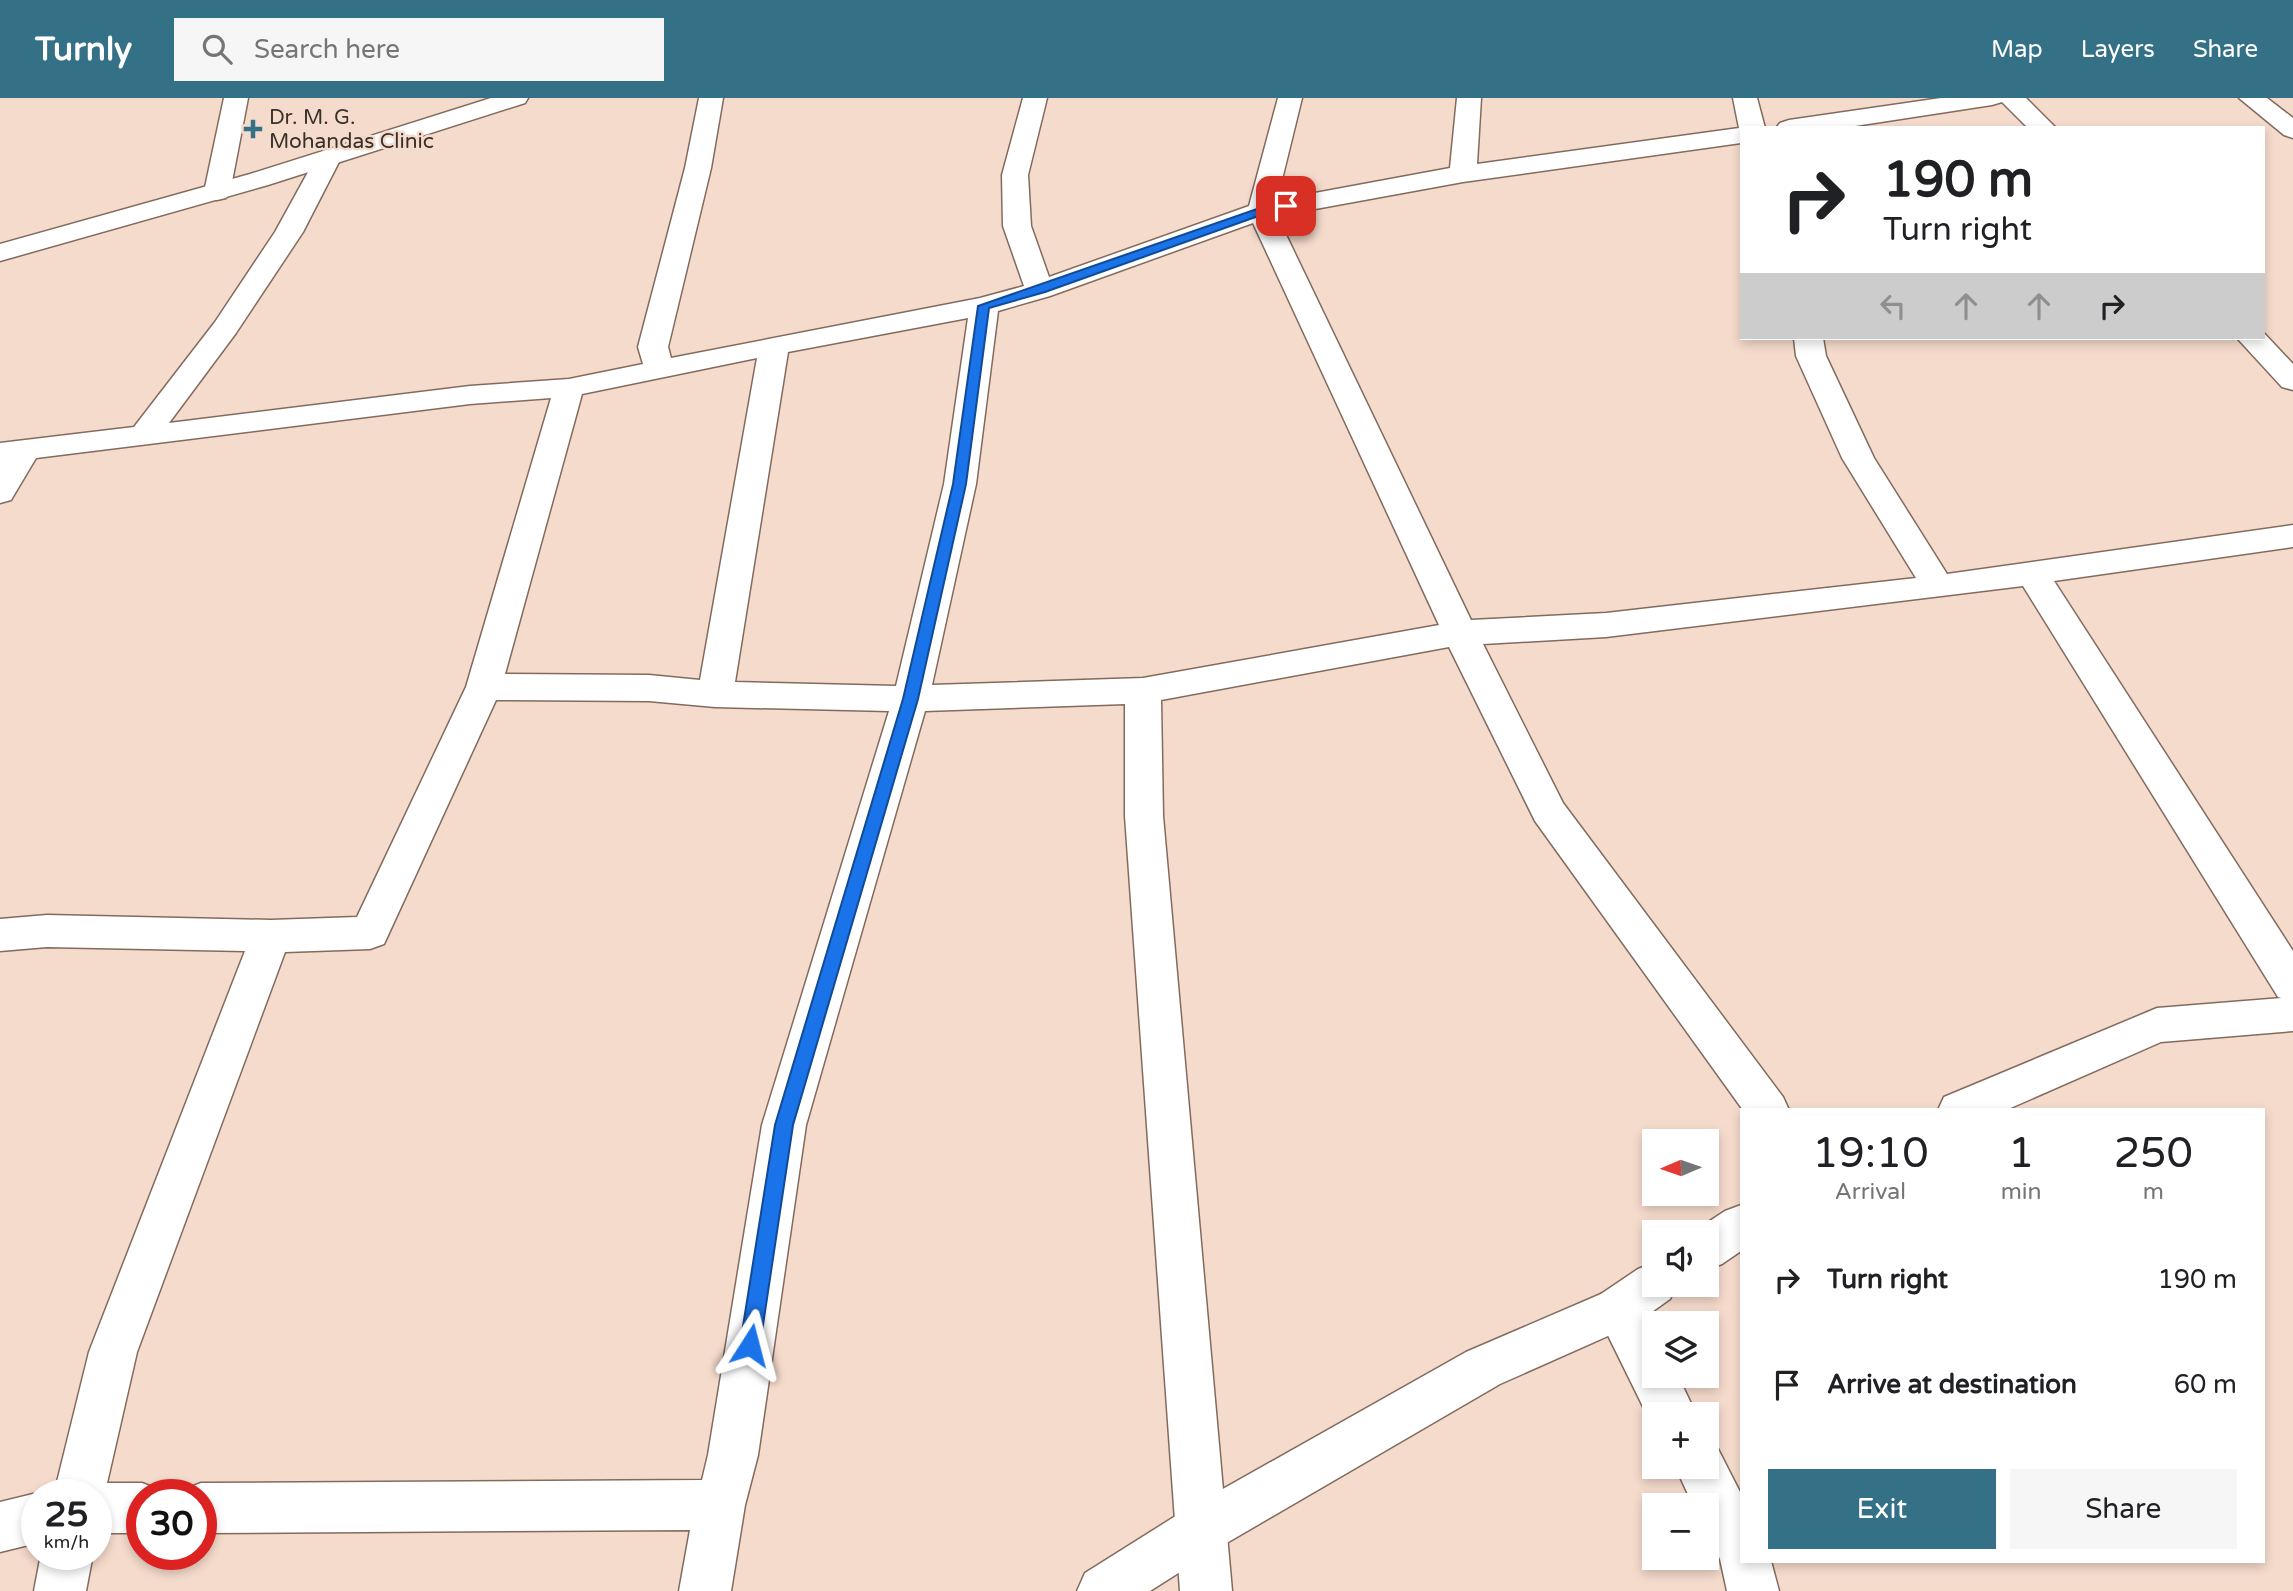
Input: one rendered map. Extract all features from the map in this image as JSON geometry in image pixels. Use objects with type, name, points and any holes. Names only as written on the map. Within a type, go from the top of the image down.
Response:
[{"type":"street","points":[[217,192],[236,98]]},
{"type":"street","points":[[0,253],[327,160],[516,98]]},
{"type":"street","points":[[660,369],[653,347],[698,168],[711,98]]},
{"type":"street","points":[[1035,98],[1015,175],[1017,226],[1040,290]]},
{"type":"street","points":[[1290,98],[1261,211],[1460,634],[1548,811],[1767,1108]]},
{"type":"street","points":[[1462,174],[1469,98]]},
{"type":"street","points":[[1745,98],[1752,126]]},
{"type":"street","points":[[1802,126],[1992,98]]},
{"type":"street","points":[[2012,98],[2041,126]]},
{"type":"street","points":[[2251,98],[2293,130]]},
{"type":"street","points":[[0,493],[12,452],[145,433],[470,395],[569,388],[774,345],[984,306],[1040,290],[1261,211],[1462,174],[1740,135]]},
{"type":"street","points":[[145,433],[226,327],[289,232],[327,160]]},
{"type":"street","points":[[705,1591],[720,1505],[733,1455],[784,1125],[911,699],[960,484],[984,306]]},
{"type":"street","points":[[1808,340],[1811,356],[1858,458],[1938,587]]},
{"type":"street","points":[[2254,340],[2293,381]]},
{"type":"street","points":[[715,694],[774,345]]},
{"type":"street","points":[[0,934],[47,931],[271,936],[370,933],[484,687],[569,388]]},
{"type":"street","points":[[484,687],[649,688],[715,694],[911,699],[1143,691],[1460,634],[1606,625],[1938,587],[2293,536]]},
{"type":"street","points":[[2032,573],[2293,985]]},
{"type":"street","points":[[1143,691],[1144,816],[1206,1591]]},
{"type":"street","points":[[83,1479],[113,1352],[271,936]]},
{"type":"street","points":[[1964,1108],[2157,1025],[2293,1014]]},
{"type":"street","points":[[1719,1240],[1740,1227]]},
{"type":"street","points":[[1103,1591],[1200,1530],[1483,1368],[1636,1296],[1668,1402]]},
{"type":"street","points":[[1707,1479],[1740,1545]]},
{"type":"street","points":[[217,1508],[720,1505]]},
{"type":"street","points":[[0,1527],[21,1522]]},
{"type":"street","points":[[1746,1563],[1753,1591]]},
{"type":"street","points":[[60,1591],[64,1570]]},
{"type":"place","name":"Dr. M. G. Mohandas Clinic","points":[[253,129]]},
{"type":"route","points":[[750,1345],[784,1125],[911,699],[960,484],[984,306],[1040,290],[1261,211],[1286,206]]}]
